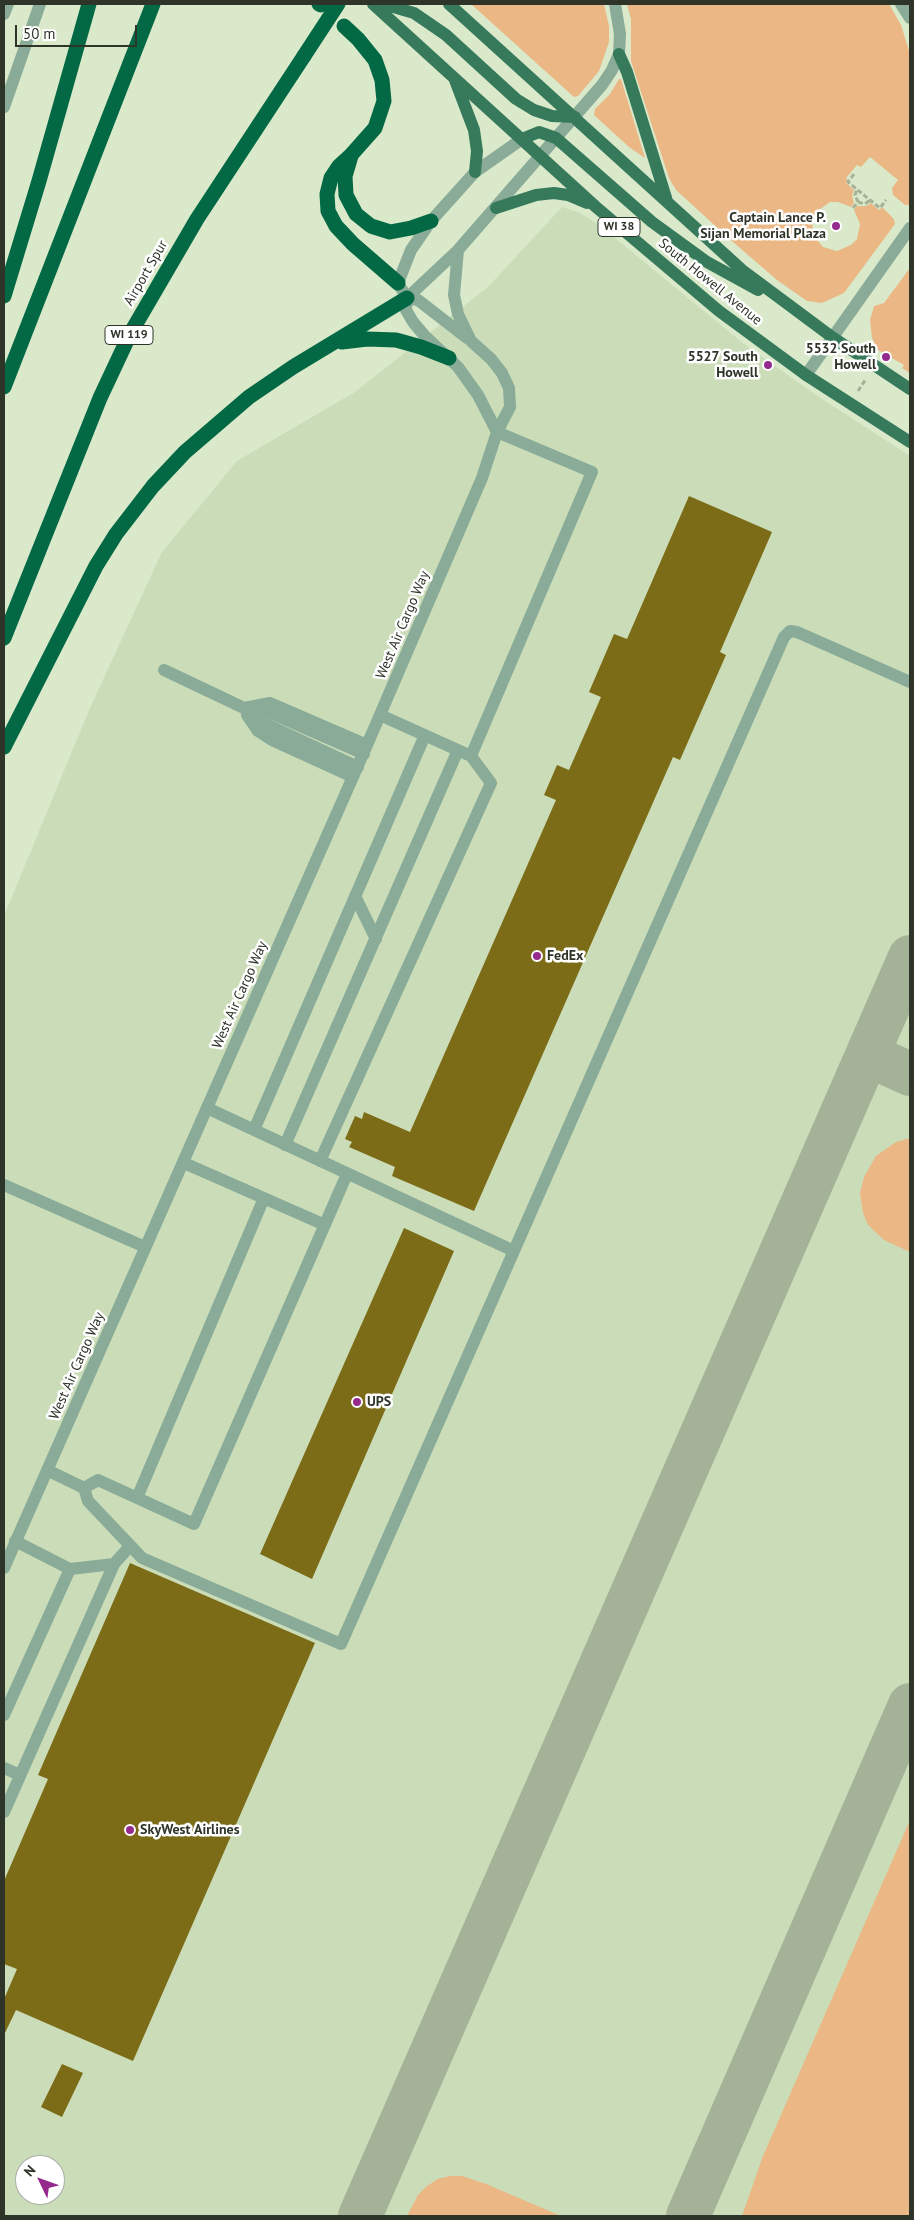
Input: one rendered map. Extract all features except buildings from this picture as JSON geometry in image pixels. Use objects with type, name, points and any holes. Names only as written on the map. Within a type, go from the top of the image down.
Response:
[{"type":"highway","points":[[4,296],[40,181],[89,4]]},
{"type":"highway","points":[[4,387],[153,4]]},
{"type":"highway","name":"Airport Spur","points":[[4,638],[100,398],[130,334],[197,219],[338,4]]},
{"type":"highway","points":[[344,26],[358,39],[375,60],[382,80],[384,101],[375,128],[339,166],[331,178],[326,194],[328,212],[336,226],[353,244],[398,283]]},
{"type":"highway","points":[[351,155],[345,176],[346,196],[356,214],[371,226],[390,232],[432,221]]},
{"type":"highway","points":[[4,747],[96,566],[116,534],[140,502],[185,452],[236,406],[277,377],[407,298]]},
{"type":"highway","points":[[333,344],[367,339],[390,339],[412,344],[449,358]]},
{"type":"main road","name":"South Howell Avenue","points":[[373,4],[596,207],[719,310],[806,375],[910,442]]},
{"type":"main road","points":[[383,4],[414,13],[446,35],[516,99],[534,110],[552,116],[575,117]]},
{"type":"main road","points":[[449,4],[742,270],[793,310],[910,389]]},
{"type":"main road","points":[[618,54],[627,72],[666,201]]},
{"type":"main road","points":[[454,78],[474,130],[477,150],[474,172]]},
{"type":"main road","points":[[522,139],[539,132],[556,138],[670,236],[707,262],[793,310]]},
{"type":"main road","points":[[496,208],[536,196],[554,193],[568,195],[596,207]]},
{"type":"street","points":[[4,14],[8,4]]},
{"type":"street","points":[[4,107],[40,4]]},
{"type":"street","points":[[407,298],[458,250],[602,85],[612,70],[618,54],[620,34],[615,4]]},
{"type":"street","points":[[901,4],[910,18]]},
{"type":"street","points":[[471,756],[592,472],[496,432],[478,395],[449,358],[413,322],[406,310],[407,298],[398,283],[411,250],[432,221],[474,172],[522,139]]},
{"type":"street","points":[[806,375],[910,228]]},
{"type":"street","name":"West Air Cargo Way","points":[[4,1568],[366,750],[482,478],[496,432],[510,407],[509,388],[491,359],[472,341],[458,314],[454,295],[458,250]]},
{"type":"street","points":[[407,298],[418,300],[472,341]]},
{"type":"street","points":[[47,1470],[84,1488],[88,1501],[142,1558],[342,1644],[784,637],[790,631],[797,632],[910,682]]},
{"type":"street","points":[[164,670],[244,708],[266,712],[366,750]]},
{"type":"street","points":[[244,708],[258,731],[272,740],[356,772]]},
{"type":"street","points":[[320,1161],[491,783],[471,756],[380,715]]},
{"type":"street","points":[[254,1130],[425,736]]},
{"type":"street","points":[[285,1145],[458,750]]},
{"type":"street","points":[[356,896],[376,939]]},
{"type":"street","points":[[207,1108],[514,1252]]},
{"type":"street","points":[[184,1163],[325,1225]]},
{"type":"street","points":[[84,1488],[98,1480],[194,1524],[347,1174]]},
{"type":"street","points":[[4,1185],[145,1247]]},
{"type":"street","points":[[137,1498],[264,1198]]},
{"type":"street","points":[[15,1542],[70,1569],[114,1564]]},
{"type":"street","points":[[4,1812],[114,1564],[130,1546]]},
{"type":"street","points":[[4,1715],[70,1569]]},
{"type":"street","points":[[4,1768],[20,1775]]},
{"type":"path","points":[[854,174],[848,182],[870,200],[880,208],[886,200]]},
{"type":"path","points":[[857,189],[855,195],[858,202]]},
{"type":"path","points":[[858,202],[865,204],[870,200]]},
{"type":"path","points":[[853,208],[858,202]]},
{"type":"path","points":[[858,392],[866,379]]},
{"type":"shaded area","points":[[471,4],[604,4],[609,26],[609,42],[599,71],[578,96],[574,97]]},
{"type":"shaded area","points":[[627,4],[889,4],[901,25],[910,54],[910,205],[905,205],[893,195],[892,188],[898,180],[870,157],[861,167],[857,165],[846,178],[848,180],[846,183],[854,190],[852,195],[854,203],[851,207],[838,202],[830,202],[816,212],[812,219],[813,235],[823,247],[837,251],[851,245],[857,239],[860,224],[854,210],[857,206],[866,206],[871,203],[879,210],[882,207],[894,219],[895,224],[844,293],[822,303],[807,301],[777,280],[676,190],[669,178],[631,61],[631,19]]},
{"type":"shaded area","points":[[619,79],[621,79],[645,158],[629,147],[594,115],[595,109],[610,94]]},
{"type":"shaded area","points":[[562,207],[580,213],[598,224],[744,344],[819,397],[910,456],[910,2216],[4,2216],[4,916],[90,708],[162,552],[237,461],[355,392],[488,287]]},
{"type":"shaded area","points":[[910,268],[910,373],[902,368],[904,365],[878,350],[872,338],[870,320],[874,306],[884,303]]},
{"type":"shaded area","points":[[910,1138],[910,1252],[884,1240],[868,1225],[863,1213],[860,1193],[864,1177],[876,1156],[896,1142]]},
{"type":"shaded area","points":[[910,1820],[910,2216],[742,2216],[763,2156]]},
{"type":"shaded area","points":[[462,2176],[486,2184],[561,2216],[407,2216],[418,2195],[427,2186],[438,2179]]},
{"type":"taxiway","points":[[360,2216],[910,957]]},
{"type":"taxiway","points":[[868,1055],[910,1074]]},
{"type":"taxiway","points":[[688,2216],[910,1705]]},
{"type":"place","name":"Captain Lance P. Sijan Memorial Plaza","points":[[836,226]]},
{"type":"place","name":"5532 South Howell","points":[[886,357]]},
{"type":"place","name":"5527 South Howell","points":[[768,365]]},
{"type":"place","name":"FedEx","points":[[537,956]]},
{"type":"place","name":"UPS","points":[[357,1402]]},
{"type":"place","name":"SkyWest Airlines","points":[[130,1830]]}]
